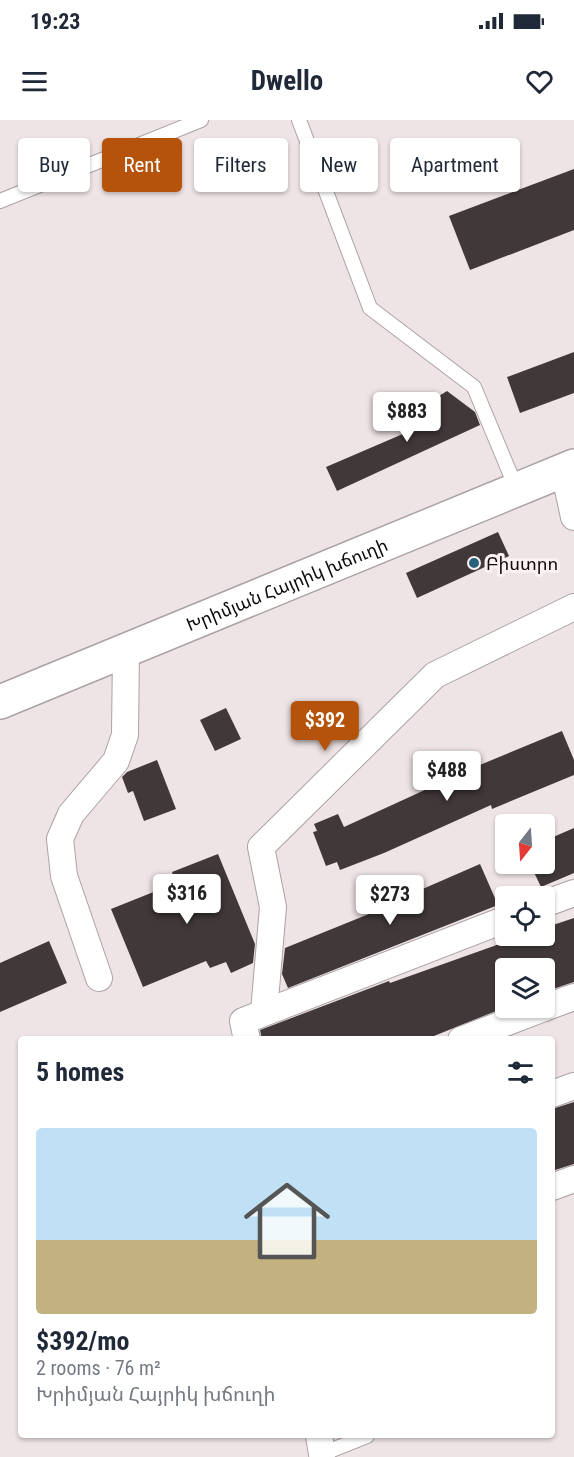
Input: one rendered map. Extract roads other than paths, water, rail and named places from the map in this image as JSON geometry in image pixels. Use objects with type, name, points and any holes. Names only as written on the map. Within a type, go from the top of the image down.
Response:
[{"type":"highway","name":"Խրիմյան Հայրիկ խճուղի","points":[[0,702],[569,468]]},
{"type":"street","points":[[569,468],[574,517]]},
{"type":"street","points":[[264,1012],[273,907],[261,847],[435,675],[574,607]]},
{"type":"street","points":[[99,978],[64,876],[60,839],[72,814],[116,761],[125,735],[126,650]]},
{"type":"street","points":[[555,900],[574,893]]},
{"type":"street","points":[[246,1036],[243,1021],[495,923]]},
{"type":"street","points":[[555,1004],[574,997]]},
{"type":"street","points":[[471,1036],[518,1018]]},
{"type":"street","points":[[555,1093],[574,1086]]},
{"type":"street","points":[[555,1186],[574,1179]]},
{"type":"lane","points":[[0,201],[201,120]]},
{"type":"lane","points":[[299,120],[370,309],[474,387],[517,490]]},
{"type":"lane","points":[[321,1445],[358,1438]]},
{"type":"place","name":"Բիստրո","points":[[474,563]]}]
